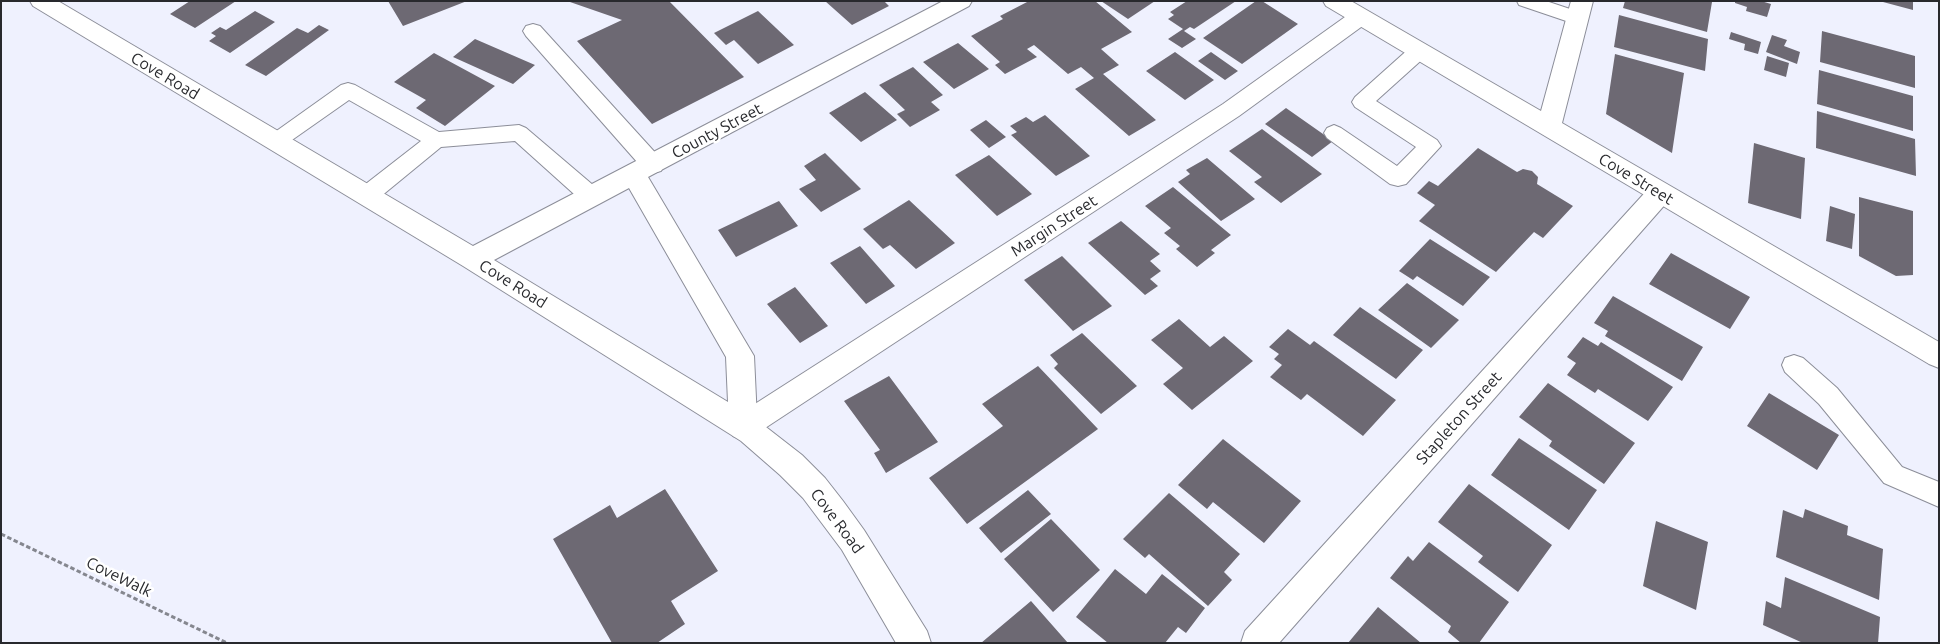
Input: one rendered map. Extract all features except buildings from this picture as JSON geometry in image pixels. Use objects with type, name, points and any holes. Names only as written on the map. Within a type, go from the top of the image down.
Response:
[{"type":"main road","name":"Cove Road","points":[[41,1],[472,259],[743,427],[784,459],[814,488],[853,540],[915,643]]},
{"type":"main road","name":"County Street","points":[[472,259],[961,1]]},
{"type":"main road","name":"Cove Street","points":[[1348,7],[1419,51],[1939,356]]},
{"type":"main road","name":"Margin Street","points":[[743,427],[1231,110],[1348,7]]},
{"type":"main road","points":[[1549,127],[1580,10]]},
{"type":"main road","points":[[643,170],[740,356],[743,427]]},
{"type":"main road","name":"Stapleton Street","points":[[1257,643],[1660,193]]},
{"type":"lane","points":[[1531,2],[1580,10]]},
{"type":"lane","points":[[533,31],[643,170]]},
{"type":"lane","points":[[1334,133],[1398,178],[1430,146],[1362,102],[1419,51]]},
{"type":"lane","points":[[275,142],[348,90],[436,140]]},
{"type":"lane","points":[[366,196],[436,140],[520,133],[592,197]]},
{"type":"lane","points":[[1794,365],[1828,396],[1893,475],[1939,495]]},
{"type":"path","name":"CoveWalk","points":[[1,534],[227,643]]}]
